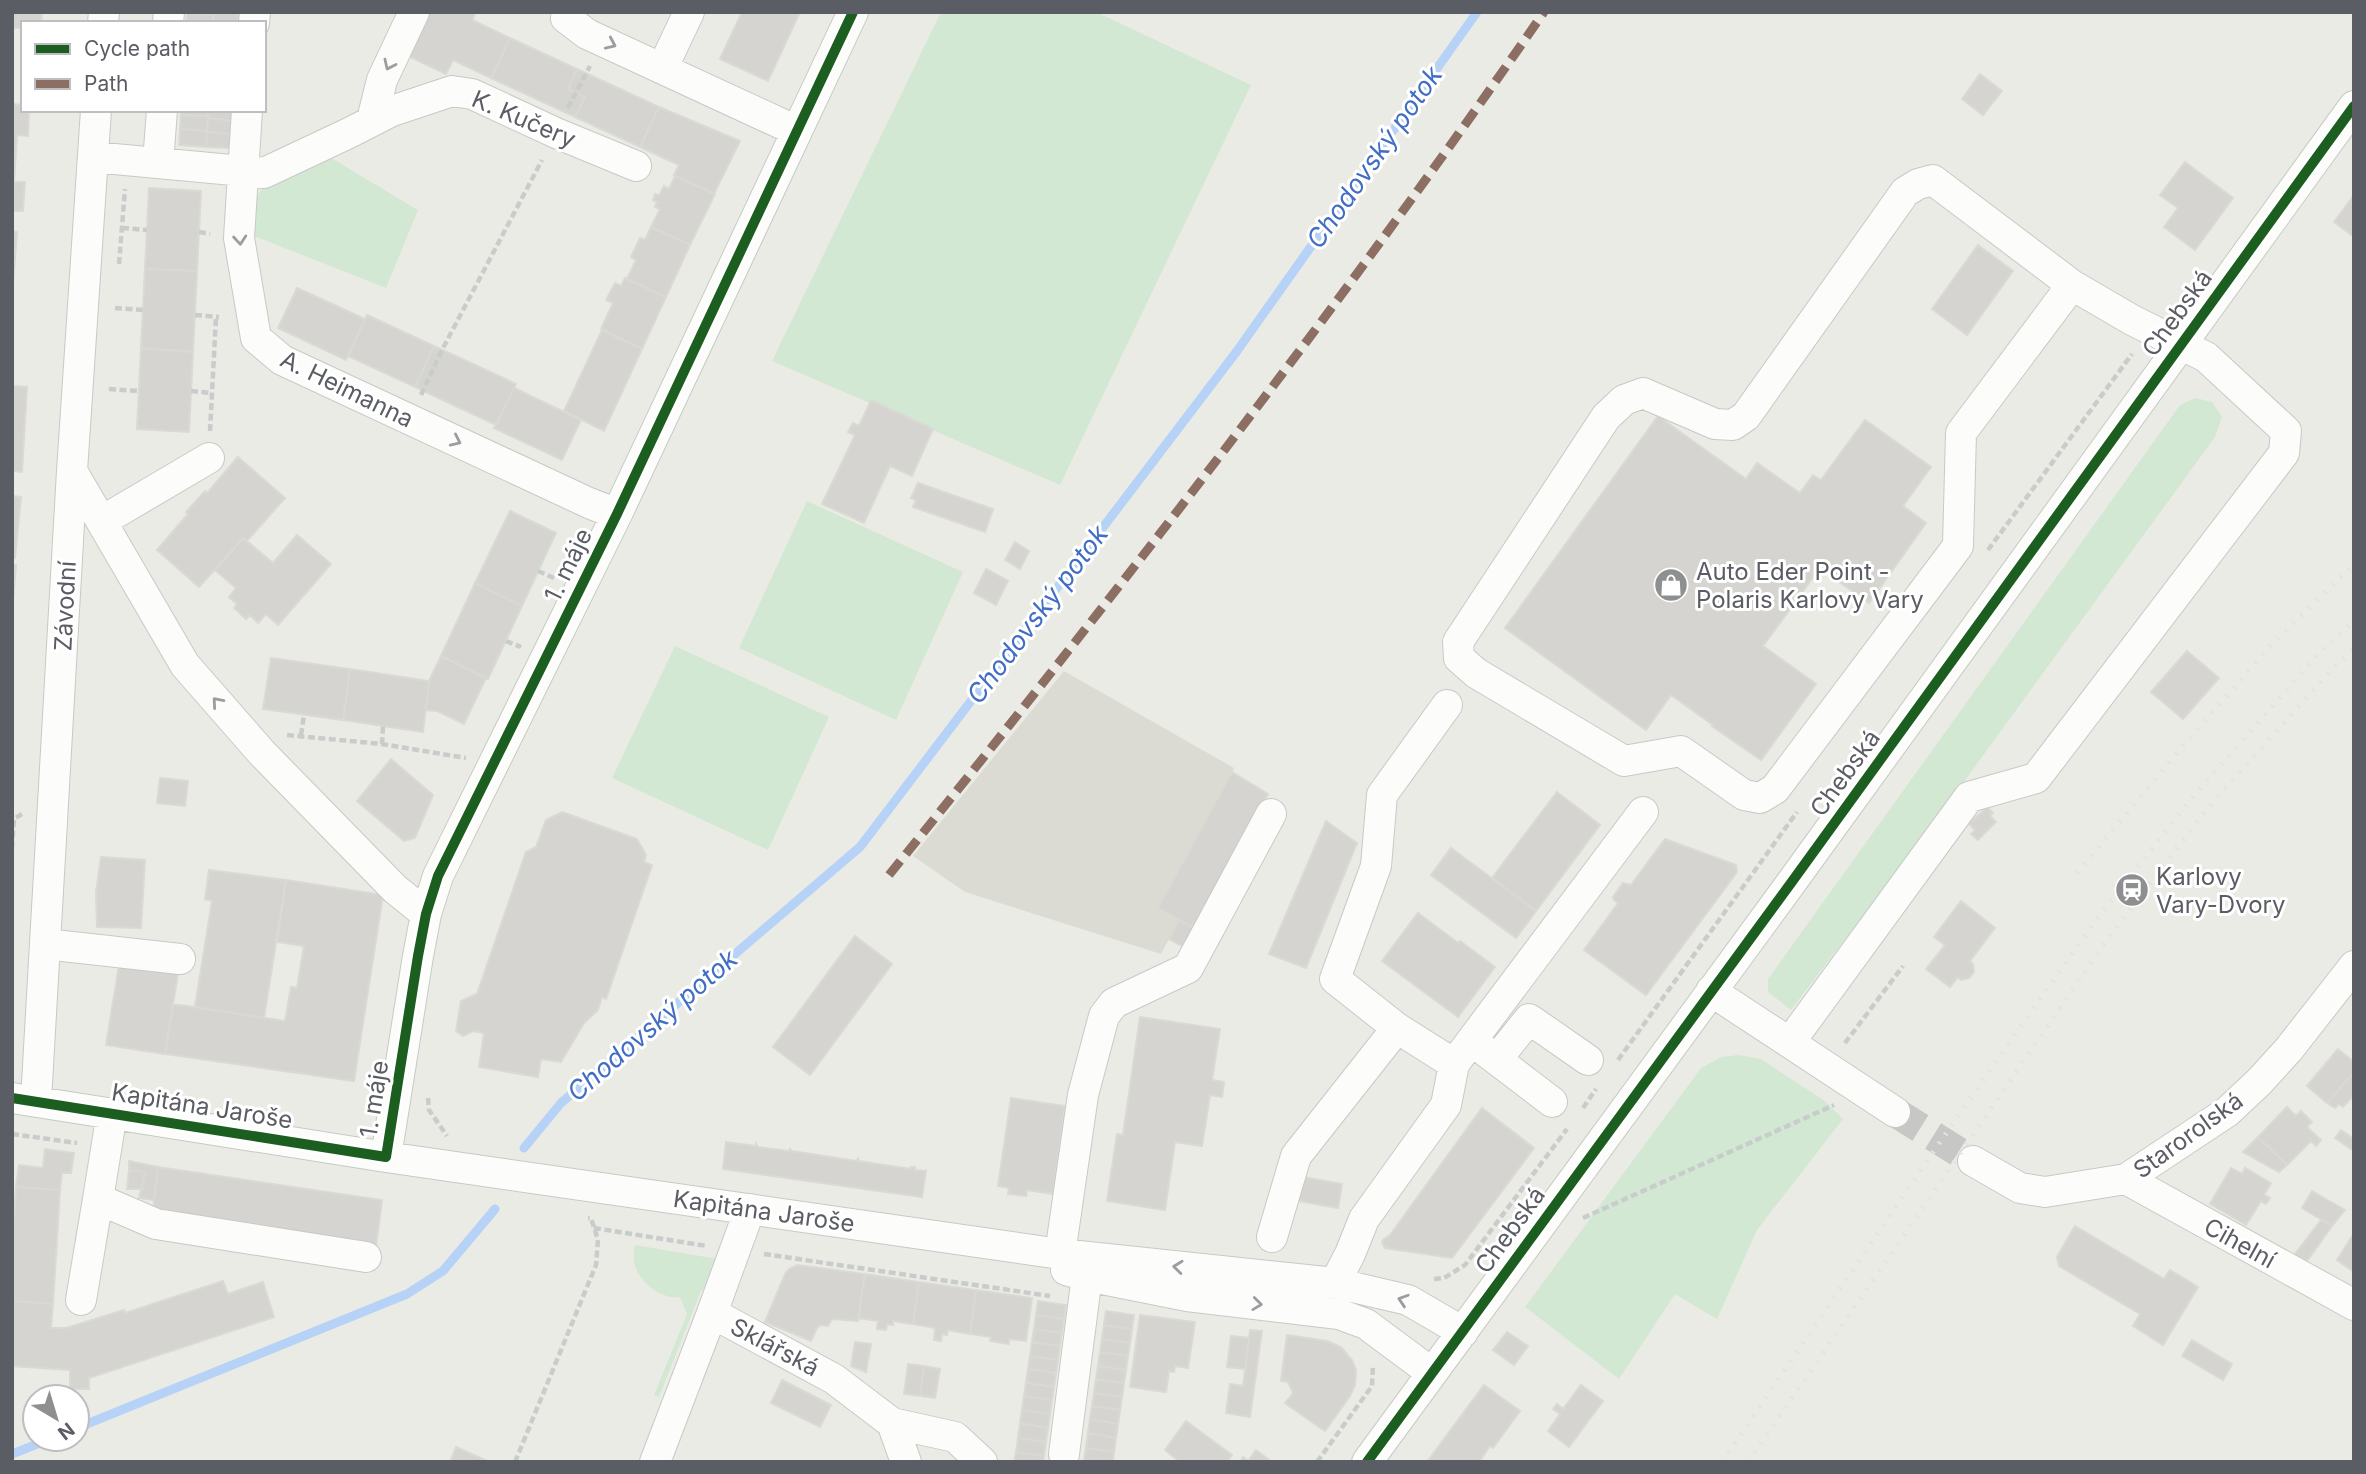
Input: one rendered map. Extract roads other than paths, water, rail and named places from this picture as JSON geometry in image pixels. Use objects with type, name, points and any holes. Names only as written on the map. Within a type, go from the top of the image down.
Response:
[{"type":"street","points":[[372,120],[382,80],[414,12]]},
{"type":"street","points":[[566,12],[566,18],[587,34],[797,131]]},
{"type":"street","points":[[663,67],[689,12]]},
{"type":"street","name":"1. máje","points":[[386,1157],[426,914],[438,876],[617,514],[853,12]]},
{"type":"street","name":"K. Kučery","points":[[242,172],[264,173],[392,111],[452,91],[472,94],[636,166]]},
{"type":"street","name":"Chebská","points":[[1367,1462],[2354,106]]},
{"type":"street","name":"Závodní","points":[[24,1100],[46,944],[72,471],[96,112]]},
{"type":"street","points":[[158,163],[162,112]]},
{"type":"street","name":"A. Heimanna","points":[[247,112],[239,238],[256,338],[282,360],[617,514]]},
{"type":"street","points":[[93,157],[242,172]]},
{"type":"street","points":[[1790,1042],[1969,797],[2036,778],[2284,453],[2286,431],[2207,357],[2180,345],[2072,285],[1933,180],[1918,184],[1905,192],[1746,416],[1733,425],[1716,424],[1643,393],[1624,400],[1606,417],[1458,642],[1459,658],[1476,673],[1624,761],[1681,751],[1744,794],[1760,798],[1775,789],[1958,546],[1961,433],[2072,285]]},
{"type":"street","points":[[102,522],[205,449]]},
{"type":"street","points":[[72,471],[186,665],[252,743],[395,889],[426,914]]},
{"type":"street","points":[[1447,705],[1382,795],[1376,866],[1335,979],[1397,1028],[1463,1052],[1497,1059],[1567,1113]]},
{"type":"street","points":[[1335,1283],[1364,1219],[1446,1105],[1463,1052],[1643,812]]},
{"type":"street","points":[[1060,1254],[1083,1095],[1104,1016],[1114,1003],[1188,968],[1272,814]]},
{"type":"street","points":[[46,944],[180,959]]},
{"type":"street","name":"Starorolská","points":[[1973,1161],[2020,1188],[2045,1192],[2126,1179],[2227,1112],[2289,1049],[2354,966]]},
{"type":"street","points":[[1711,991],[1895,1112]]},
{"type":"street","points":[[1497,1059],[1529,1019],[1600,1071]]},
{"type":"street","points":[[1272,1237],[1296,1156],[1397,1028]]},
{"type":"street","name":"Kapitána Jaroše","points":[[24,1100],[386,1157],[1060,1254],[1335,1283],[1408,1300],[1463,1332]]},
{"type":"street","points":[[81,1300],[112,1113]]},
{"type":"street","name":"Cihelní","points":[[2126,1179],[2354,1305]]},
{"type":"street","points":[[98,1199],[156,1224],[366,1257]]},
{"type":"street","name":"Sklářská","points":[[750,1209],[712,1313],[834,1379],[892,1423]]},
{"type":"street","name":"Kapitána Jaroše","points":[[976,1242],[1085,1289],[1187,1296],[1339,1314],[1366,1324],[1432,1373]]},
{"type":"street","points":[[1064,1454],[1085,1289]]},
{"type":"street","points":[[655,1462],[712,1313]]},
{"type":"street","points":[[892,1423],[906,1462]]},
{"type":"street","points":[[892,1423],[955,1437],[982,1462]]},
{"type":"waterway","name":"Chodovský potok","points":[[524,1148],[561,1103],[860,847],[1237,351],[1477,12]]},
{"type":"waterway","name":"Chodovský potok","points":[[91,1422],[407,1294],[443,1271],[495,1209]]},
{"type":"waterway","name":"Chodovský potok","points":[[12,1454],[21,1450]]},
{"type":"tunnel","points":[[1895,1112],[1973,1161]]},
{"type":"railway","points":[[2077,873],[2273,643],[2354,564]]},
{"type":"railway","points":[[1722,1462],[1966,1104],[2093,924],[2190,800],[2319,653],[2354,621]]},
{"type":"railway","points":[[1748,1462],[2109,937],[2206,810],[2334,667],[2354,649]]},
{"type":"place","name":"Auto Eder Point - Polaris Karlovy Vary","points":[[1671,585]]},
{"type":"place","name":"Karlovy Vary-Dvory","points":[[2132,890]]}]
